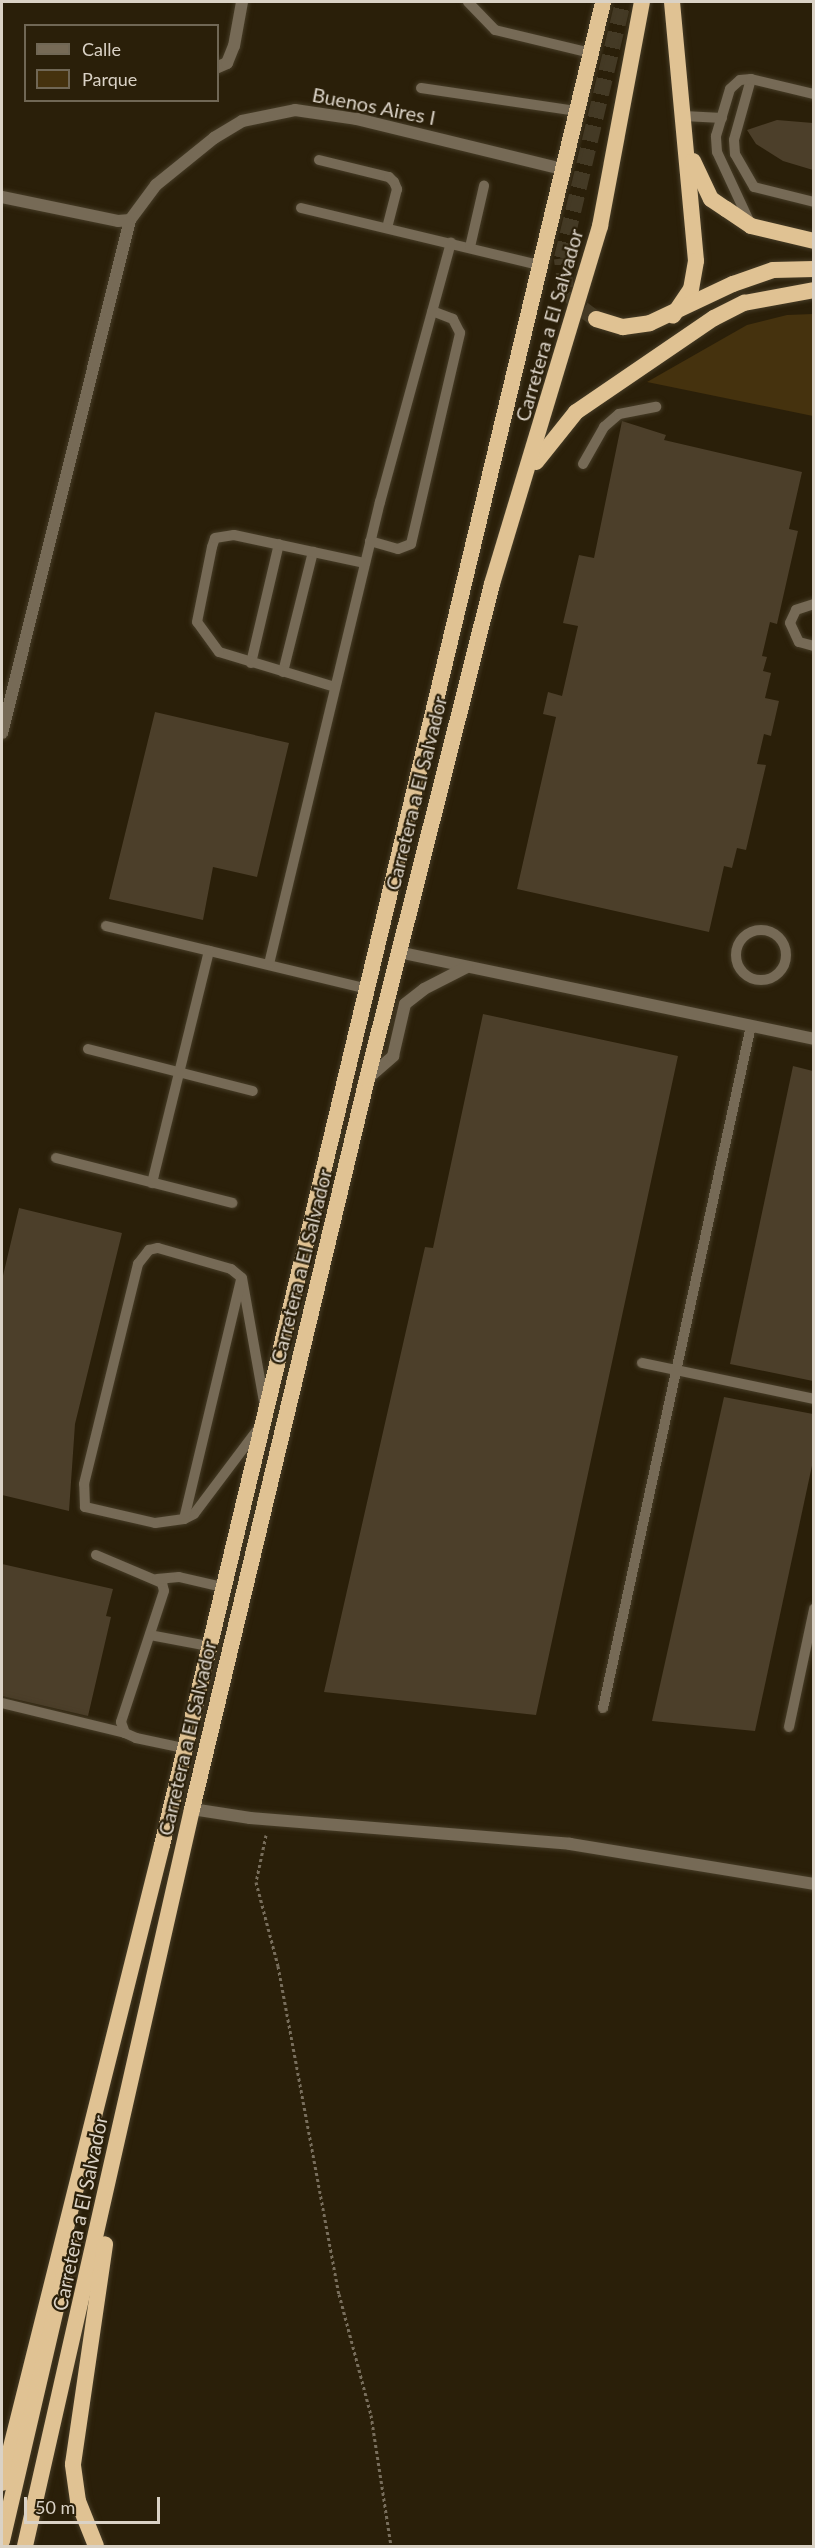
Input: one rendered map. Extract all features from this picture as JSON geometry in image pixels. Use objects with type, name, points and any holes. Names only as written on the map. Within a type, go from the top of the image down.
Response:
[{"type":"highway","name":"Carretera a El Salvador","points":[[2,2483],[184,1748],[364,988],[603,2]]},
{"type":"highway","name":"Carretera a El Salvador","points":[[25,2547],[192,1809],[367,1079],[492,584],[600,226],[642,2]]},
{"type":"highway","points":[[672,2],[687,143],[695,275],[686,301],[673,316]]},
{"type":"highway","points":[[687,143],[711,199],[751,226],[813,241]]},
{"type":"highway","points":[[596,319],[633,326],[673,316],[733,284],[773,270],[813,269]]},
{"type":"highway","points":[[526,475],[576,412],[714,318],[744,303],[813,290]]},
{"type":"highway","points":[[95,2544],[78,2501],[73,2464],[127,2090]]},
{"type":"highway","points":[[2,2541],[69,2262],[95,2109]]},
{"type":"street","points":[[219,67],[227,63],[234,46],[242,2]]},
{"type":"street","name":"Buenos Aires I","points":[[130,220],[156,185],[180,163],[242,121],[272,112],[325,112],[562,168]]},
{"type":"street","points":[[2,197],[118,221],[130,220],[2,733]]},
{"type":"street","points":[[398,952],[813,1039]]},
{"type":"street","points":[[367,1079],[393,1056],[405,1004],[424,988],[467,967]]},
{"type":"street","points":[[192,1809],[270,1819],[570,1845],[813,1884]]},
{"type":"lane","points":[[468,2],[495,30],[591,53]]},
{"type":"lane","points":[[751,79],[734,140],[735,154],[754,187],[813,202]]},
{"type":"lane","points":[[751,226],[717,152],[722,118],[730,89],[740,80],[751,79],[813,94]]},
{"type":"lane","points":[[421,88],[577,111]]},
{"type":"lane","points":[[684,116],[722,118]]},
{"type":"lane","points":[[319,160],[389,177],[394,182],[397,189],[387,228]]},
{"type":"lane","points":[[471,247],[484,186]]},
{"type":"lane","points":[[301,208],[539,265]]},
{"type":"lane","points":[[269,964],[370,541],[451,243]]},
{"type":"lane","points":[[370,541],[398,549],[411,544],[460,333],[453,319],[432,311]]},
{"type":"lane","points":[[583,465],[604,427],[619,414],[656,406]]},
{"type":"lane","points":[[335,687],[219,652],[197,622],[212,547],[215,538],[223,535],[279,544],[365,563]]},
{"type":"lane","points":[[251,663],[279,544]]},
{"type":"lane","points":[[283,672],[313,552]]},
{"type":"lane","points":[[813,604],[796,610],[790,623],[799,642],[813,646]]},
{"type":"lane","points":[[106,926],[364,988]]},
{"type":"lane","points":[[755,930],[779,936],[786,950],[784,966],[765,980],[749,977],[738,965],[737,947],[755,930]]},
{"type":"lane","points":[[152,1183],[209,951]]},
{"type":"lane","points":[[603,1708],[751,1026]]},
{"type":"lane","points":[[88,1049],[179,1070],[253,1091]]},
{"type":"lane","points":[[56,1158],[232,1203]]},
{"type":"lane","points":[[260,1426],[194,1514],[184,1519],[155,1522],[90,1510],[82,1499],[142,1256],[158,1248],[231,1269],[242,1278],[265,1404]]},
{"type":"lane","points":[[184,1519],[242,1278]]},
{"type":"lane","points":[[642,1363],[813,1400]]},
{"type":"lane","points":[[96,1555],[157,1579],[179,1577],[222,1587]]},
{"type":"lane","points":[[125,1733],[121,1722],[164,1591],[157,1579]]},
{"type":"lane","points":[[789,1727],[813,1609]]},
{"type":"lane","points":[[150,1635],[208,1646]]},
{"type":"lane","points":[[2,1702],[184,1748]]},
{"type":"path","points":[[270,1819],[256,1882],[278,1966],[339,2294],[371,2415],[391,2547]]},
{"type":"green space","points":[[813,314],[813,416],[647,382],[747,325],[787,315]]},
{"type":"building","points":[[777,120],[813,123],[813,170],[783,161],[756,144],[747,130]]},
{"type":"building","points":[[622,421],[666,435],[664,440],[802,472],[789,529],[798,531],[777,624],[770,622],[762,656],[767,657],[763,671],[771,673],[765,698],[779,701],[771,736],[764,734],[757,764],[766,765],[746,850],[737,848],[732,868],[724,866],[709,932],[517,889],[556,717],[543,714],[548,692],[562,696],[578,626],[563,623],[579,555],[594,558]]},
{"type":"building","points":[[155,712],[289,743],[257,877],[213,867],[203,920],[109,899]]},
{"type":"building","points":[[483,1014],[678,1056],[536,1715],[324,1692],[425,1247],[433,1248]]},
{"type":"building","points":[[793,1066],[813,1071],[813,1381],[730,1364]]},
{"type":"building","points":[[19,1208],[122,1233],[75,1424],[69,1511],[2,1495],[2,1280]]},
{"type":"building","points":[[724,1397],[813,1414],[813,1461],[755,1731],[652,1721]]},
{"type":"building","points":[[2,1564],[113,1589],[106,1616],[111,1617],[88,1716],[2,1696]]},
{"type":"tunnel","points":[[596,319],[578,306],[566,288],[562,258],[623,2]]}]
